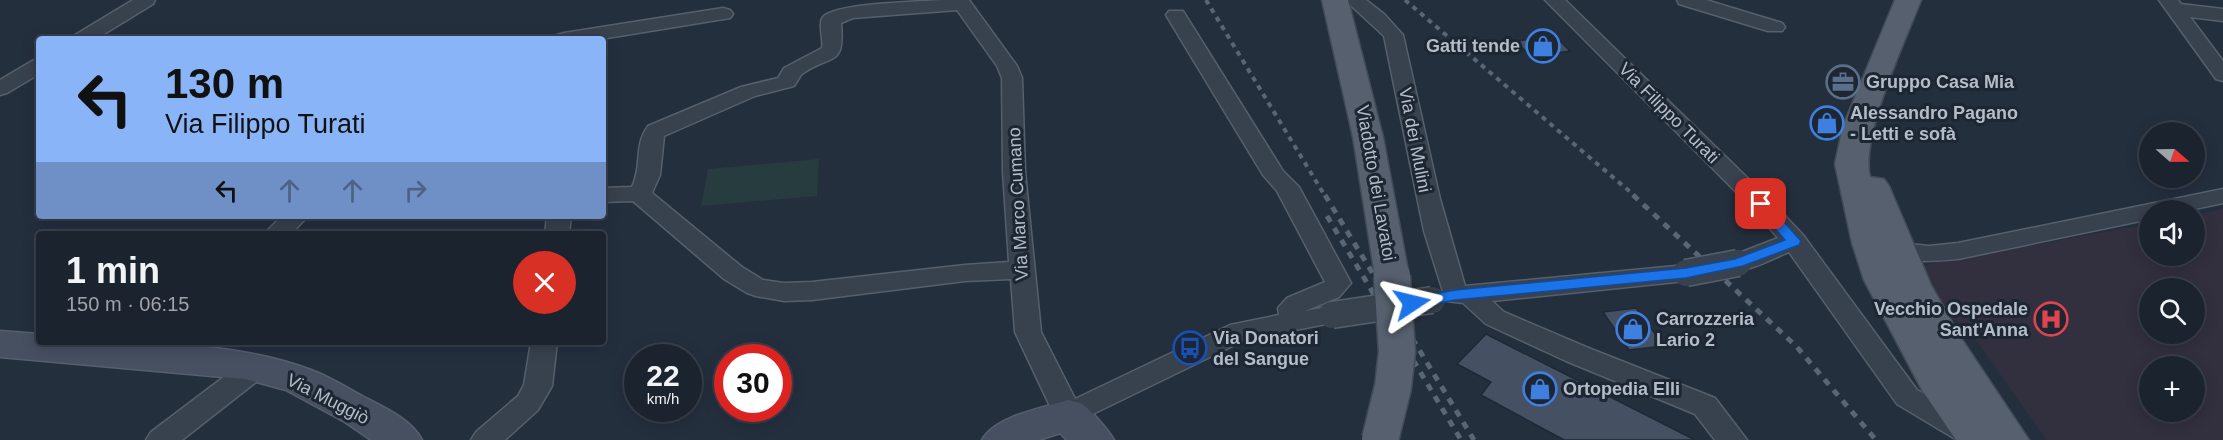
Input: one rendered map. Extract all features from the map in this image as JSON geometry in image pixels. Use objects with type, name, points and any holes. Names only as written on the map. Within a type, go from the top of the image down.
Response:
[{"type":"main road","name":"Viadotto dei Lavatoi","points":[[1335,0],[1356,73],[1376,174],[1392,276],[1397,352],[1393,387],[1380,440]]},
{"type":"main road","points":[[1908,0],[1858,126],[1851,164],[1881,280],[1924,360],[1985,439]]},
{"type":"main road","points":[[1858,126],[1875,193],[1913,285],[1948,347],[1985,439]]},
{"type":"main road","points":[[1863,216],[1899,251]]},
{"type":"street","points":[[87,36],[146,0]]},
{"type":"street","name":"Via dei Mulini","points":[[1354,0],[1377,18],[1393,35],[1426,197],[1452,297]]},
{"type":"street","name":"Via Filippo Turati","points":[[1554,0],[1761,204],[1794,241],[1907,397],[1985,439]]},
{"type":"street","points":[[1686,0],[1775,27]]},
{"type":"street","points":[[640,195],[649,175],[651,138],[656,131],[748,91],[787,81],[791,72],[830,52],[833,45],[831,20],[836,16],[960,2]]},
{"type":"street","name":"Via Marco Cumano","points":[[960,2],[1007,66],[1012,78],[1021,270],[1028,332],[1081,427]]},
{"type":"street","points":[[2171,4],[2222,16]]},
{"type":"street","points":[[2171,4],[2223,75]]},
{"type":"street","points":[[583,36],[723,14]]},
{"type":"street","points":[[1176,15],[1274,175],[1287,187],[1338,283],[1330,292],[1297,302],[1291,308],[1293,322]]},
{"type":"street","points":[[0,89],[36,67]]},
{"type":"street","points":[[606,195],[628,193],[640,195],[733,273],[747,283],[765,290],[812,291],[965,273],[1021,270]]},
{"type":"street","points":[[2203,200],[2223,196]]},
{"type":"street","points":[[1899,251],[1929,254],[1958,251],[2139,213]]},
{"type":"street","points":[[279,231],[293,219]]},
{"type":"street","points":[[1002,440],[1030,427],[1081,427],[1239,332],[1452,297],[1686,273],[1738,263],[1794,241]]},
{"type":"street","points":[[1452,297],[1576,354],[1705,406],[1732,440]]},
{"type":"street","name":"Via Muggiò","points":[[0,344],[148,349],[245,365],[299,380],[359,412],[402,440]]},
{"type":"street","points":[[486,440],[528,403],[538,386],[544,345]]},
{"type":"street","points":[[161,440],[255,368]]},
{"type":"shaded area","name":"Vecchio Ospedale Sant'Anna","points":[[2223,209],[2223,440],[2047,440],[1966,326],[1940,312],[1919,266],[2139,226],[2139,266],[2205,266],[2205,213]]},
{"type":"green space","points":[[819,159],[817,196],[701,206],[708,169]]},
{"type":"building","name":"Gatti tende","points":[[1555,36],[1570,51],[1531,57],[1516,41]]},
{"type":"building","name":"Carrozzeria Lario 2","points":[[1636,308],[1664,346],[1629,350],[1603,312]]},
{"type":"building","name":"Ortopedia Elli","points":[[1486,334],[1695,440],[1564,440],[1481,395],[1491,382],[1457,364]]},
{"type":"railway","points":[[1206,0],[1325,196]]},
{"type":"railway","points":[[1405,0],[1635,196]]},
{"type":"railway","points":[[1325,195],[1474,440]]},
{"type":"railway","points":[[1633,195],[1796,346],[1876,440]]},
{"type":"railway","points":[[1327,216],[1461,440]]},
{"type":"place","name":"Gatti tende","points":[[1543,46]]},
{"type":"place","name":"Gruppo Casa Mia","points":[[1843,82]]},
{"type":"place","name":"Alessandro Pagano - Letti e sofà","points":[[1827,123]]},
{"type":"place","name":"Vecchio Ospedale Sant'Anna","points":[[2051,319]]},
{"type":"place","name":"Carrozzeria Lario 2","points":[[1633,329]]},
{"type":"place","name":"Via Donatori del Sangue","points":[[1190,348]]},
{"type":"place","name":"Ortopedia Elli","points":[[1540,389]]},
{"type":"route","points":[[1412,303],[1455,295],[1686,273],[1738,263],[1794,241],[1761,204]]}]
